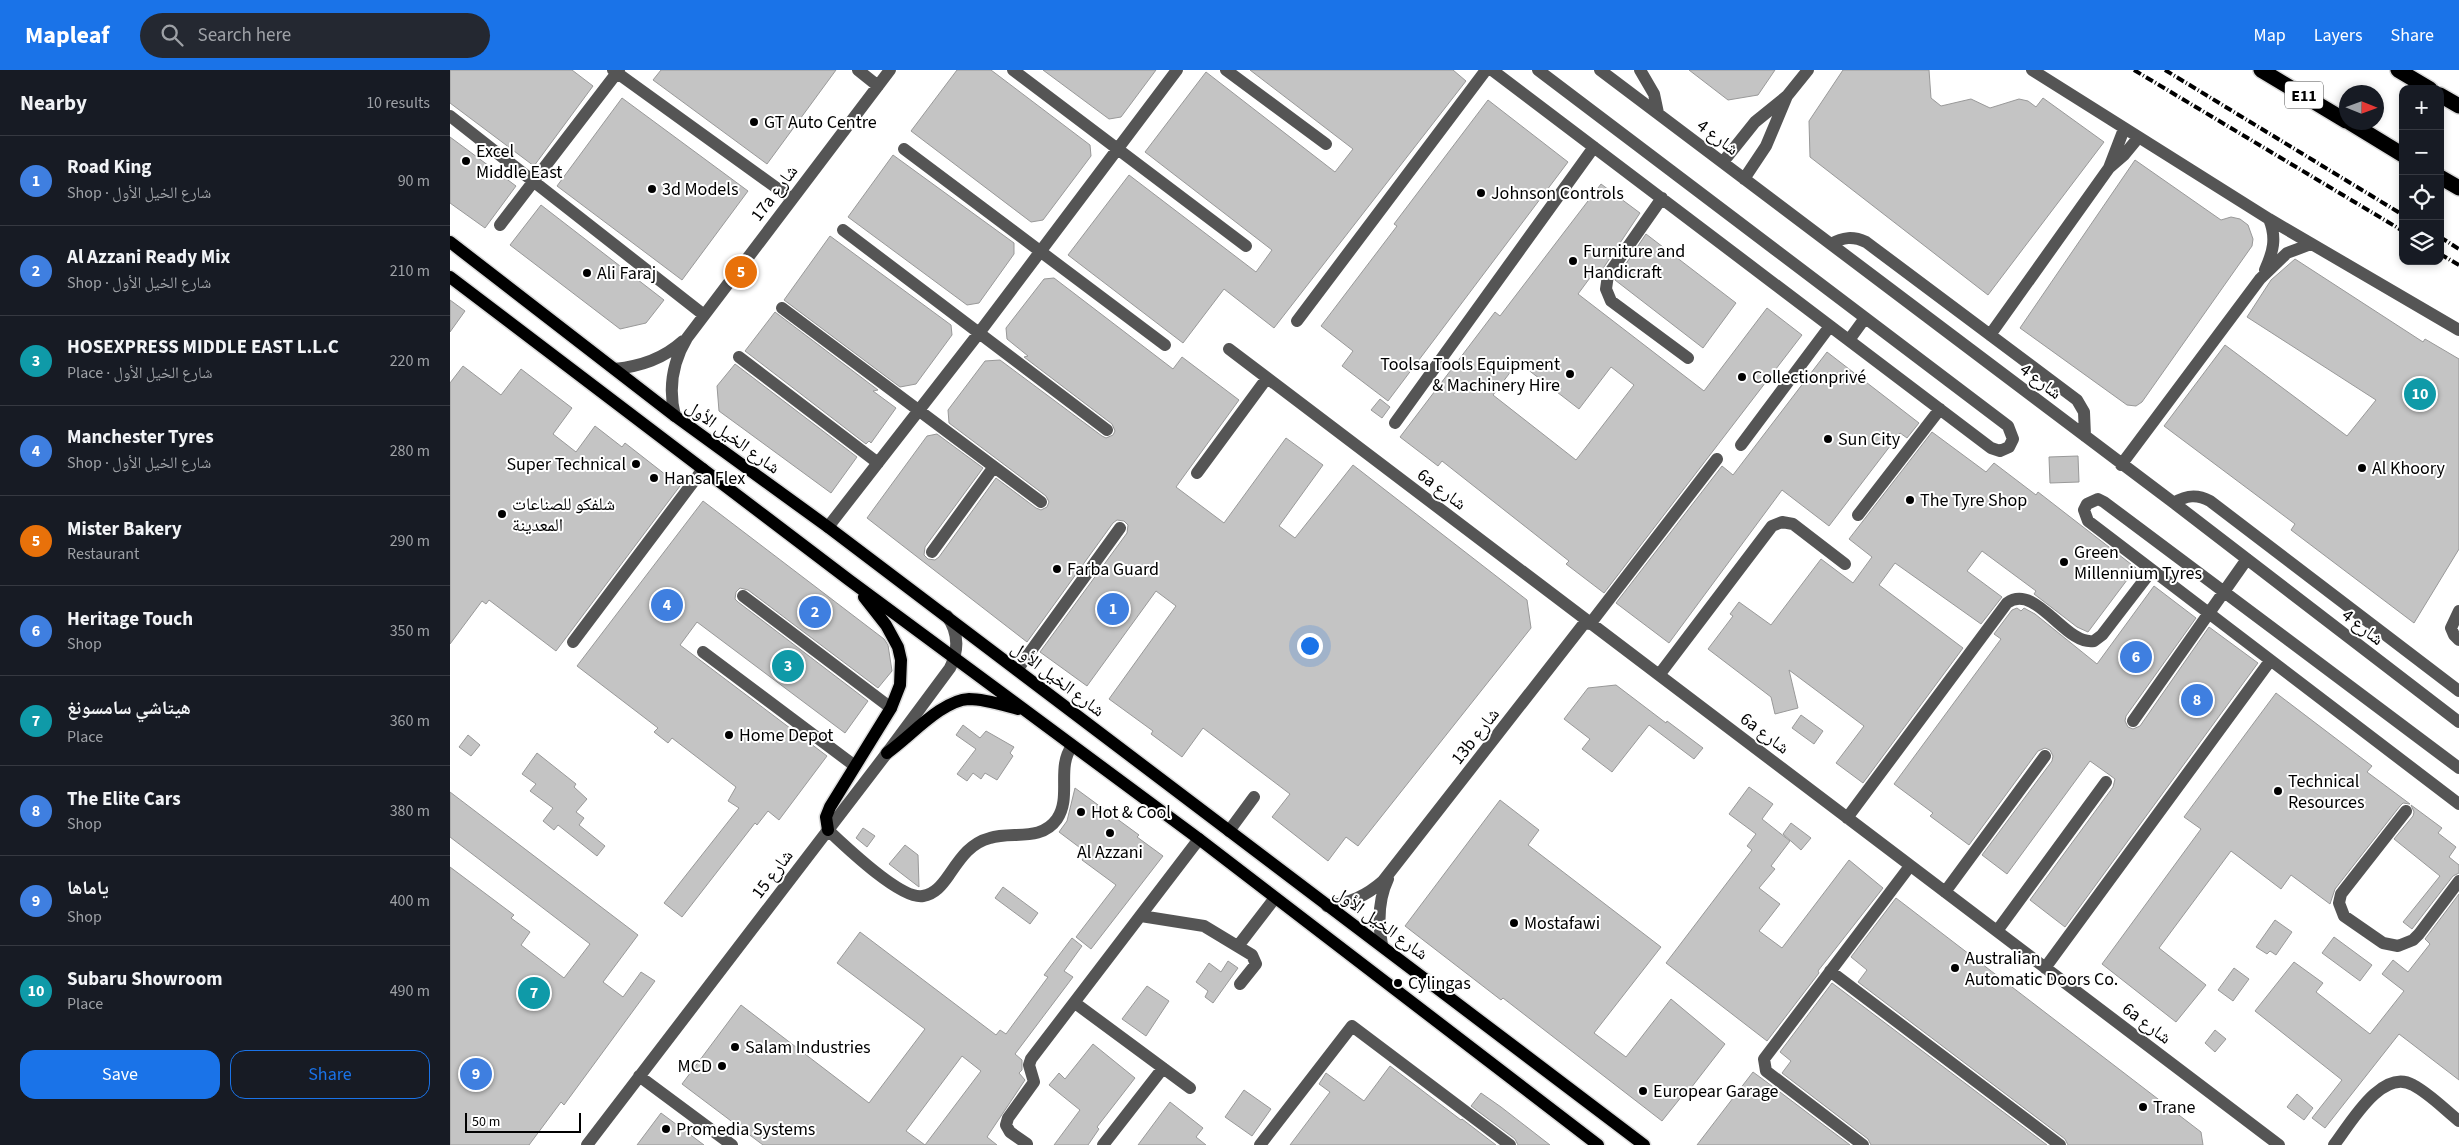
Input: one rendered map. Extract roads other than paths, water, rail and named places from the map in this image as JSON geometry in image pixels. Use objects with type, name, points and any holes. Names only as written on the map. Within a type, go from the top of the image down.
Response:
[{"type":"highway","name":"E11","points":[[2261,70],[2339,117]]},
{"type":"highway","points":[[2398,70],[2423,85]]},
{"type":"highway","points":[[2444,97],[2459,106]]},
{"type":"highway","name":"E11","points":[[2362,130],[2399,152]]},
{"type":"highway","points":[[2444,179],[2459,188]]},
{"type":"main road","name":"شارع الخيل الأول","points":[[450,242],[675,416],[947,616],[1644,1145]]},
{"type":"main road","points":[[450,277],[954,659],[1199,840],[1598,1145]]},
{"type":"main road","points":[[828,830],[828,812],[891,708],[900,685],[901,660],[898,647],[886,625],[849,580]]},
{"type":"main road","points":[[887,753],[914,733],[938,710],[953,702],[979,700],[1022,709]]},
{"type":"street","points":[[858,70],[878,86]]},
{"type":"street","name":"17a شارع","points":[[675,416],[672,403],[672,376],[680,349],[890,70]]},
{"type":"street","points":[[1013,70],[1246,246]]},
{"type":"street","points":[[828,527],[979,333],[1178,70]]},
{"type":"street","points":[[1226,70],[1326,144]]},
{"type":"street","points":[[1297,321],[1486,70]]},
{"type":"street","points":[[1492,70],[1995,450],[2005,450],[2012,443],[2013,434],[2008,426],[1538,70]]},
{"type":"street","name":"شارع 4","points":[[1600,70],[2086,436],[2121,465],[2174,503],[2459,722]]},
{"type":"street","points":[[1640,70],[1654,94],[1658,113]]},
{"type":"street","points":[[1722,162],[1755,122],[1787,96],[1808,70]]},
{"type":"street","points":[[2032,70],[2124,130],[2269,219],[2459,330]]},
{"type":"street","points":[[500,224],[616,71],[792,199]]},
{"type":"street","points":[[1744,179],[1766,146],[1787,96]]},
{"type":"street","points":[[450,116],[704,315]]},
{"type":"street","points":[[1990,335],[2108,168],[2124,130]]},
{"type":"street","points":[[2108,168],[2124,155],[2138,138]]},
{"type":"street","points":[[1395,424],[1594,147]]},
{"type":"street","points":[[904,149],[1166,345]]},
{"type":"street","points":[[1662,198],[1608,275],[1606,289],[1611,301],[1688,358]]},
{"type":"street","points":[[2121,465],[2260,279],[2270,260],[2274,244],[2274,235],[2269,219]]},
{"type":"street","points":[[843,230],[1107,430]]},
{"type":"street","points":[[1831,244],[1845,238],[1859,239],[1866,242],[2077,400],[2084,412],[2086,436]]},
{"type":"street","points":[[2260,279],[2287,253],[2311,244]]},
{"type":"street","points":[[782,308],[918,409],[993,468],[1041,502]]},
{"type":"street","points":[[1849,340],[1865,318]]},
{"type":"street","points":[[1741,445],[1830,326]]},
{"type":"street","name":"17a شارع","points":[[615,369],[642,365],[654,360],[666,354],[687,338]]},
{"type":"street","name":"6a شارع","points":[[1229,349],[1997,931],[2264,1140],[2279,1145]]},
{"type":"street","points":[[740,357],[878,463]]},
{"type":"street","points":[[1197,473],[1267,378]]},
{"type":"street","points":[[1858,514],[1940,409]]},
{"type":"street","name":"13b شارع","points":[[1327,906],[1352,901],[1383,882],[1717,459]]},
{"type":"street","points":[[932,552],[993,468]]},
{"type":"street","points":[[573,642],[703,470]]},
{"type":"street","points":[[2174,503],[2188,496],[2196,496],[2210,501],[2459,690]]},
{"type":"street","points":[[2459,768],[2104,502],[2092,500],[2087,504],[2084,510],[2088,521],[2459,804]]},
{"type":"street","points":[[1659,675],[1772,526],[1782,522],[1793,524],[1845,564]]},
{"type":"street","points":[[1017,670],[1120,528]]},
{"type":"street","points":[[2134,721],[2246,559]]},
{"type":"street","points":[[1847,818],[2007,603],[2017,598],[2028,600],[2080,638],[2094,641],[2102,635],[2152,570]]},
{"type":"street","points":[[743,596],[891,708]]},
{"type":"street","points":[[2459,610],[2451,628],[2459,640]]},
{"type":"street","points":[[947,616],[952,624],[957,641],[954,659]]},
{"type":"street","points":[[703,652],[855,766]]},
{"type":"street","name":"شارع 15","points":[[587,1145],[887,753],[954,659]]},
{"type":"street","points":[[2045,968],[2270,661]]},
{"type":"street","points":[[828,830],[857,857],[903,891],[916,896],[930,894],[942,884],[963,855],[980,841],[1001,836],[1039,833],[1057,819],[1062,809],[1064,798],[1064,764],[1072,746]]},
{"type":"street","points":[[1945,892],[2045,756]]},
{"type":"street","points":[[1997,931],[2106,782]]},
{"type":"street","points":[[1229,831],[1254,797]]},
{"type":"street","points":[[2406,811],[2341,894],[2339,903],[2344,916],[2383,943],[2390,946],[2406,944],[2419,934],[2459,881]]},
{"type":"street","points":[[1027,1144],[1008,1129],[1006,1122],[1034,1082],[1030,1065],[1031,1059],[1199,840]]},
{"type":"street","points":[[1862,1145],[1770,1074],[1764,1068],[1764,1059],[1910,866]]},
{"type":"street","name":"13b شارع","points":[[1382,945],[1380,908],[1391,872]]},
{"type":"street","points":[[1238,946],[1275,898]]},
{"type":"street","points":[[1141,916],[1204,926],[1252,955],[1256,960],[1254,967],[1240,984]]},
{"type":"street","points":[[1830,971],[2060,1145]]},
{"type":"street","points":[[1075,1002],[1190,1088]]},
{"type":"street","points":[[1260,1145],[1352,1026],[1510,1145]]},
{"type":"street","points":[[1103,1145],[1163,1068]]},
{"type":"street","points":[[639,1076],[732,1145]]},
{"type":"street","points":[[2334,1145],[2379,1088],[2390,1082],[2403,1081],[2414,1085],[2459,1121]]},
{"type":"railway","points":[[2134,70],[2399,229]]},
{"type":"railway","points":[[2165,70],[2399,213]]},
{"type":"railway","points":[[2444,240],[2459,249]]},
{"type":"railway","points":[[2444,256],[2459,265]]},
{"type":"place","name":"GT Auto Centre","points":[[754,122]]},
{"type":"place","name":"Excel Middle East","points":[[466,161]]},
{"type":"place","name":"3d Models","points":[[652,189]]},
{"type":"place","name":"Johnson Controls","points":[[1481,193]]},
{"type":"place","name":"Furniture and Handicraft","points":[[1573,261]]},
{"type":"place","name":"Mister Bakery","points":[[741,272]]},
{"type":"place","name":"Ali Faraj","points":[[587,273]]},
{"type":"place","name":"Toolsa Tools Equipment & Machinery Hire","points":[[1570,374]]},
{"type":"place","name":"Collectionprivé","points":[[1742,377]]},
{"type":"place","name":"Subaru Showroom","points":[[2420,394]]},
{"type":"place","name":"Sun City","points":[[1828,439]]},
{"type":"place","name":"Super Technical","points":[[636,464]]},
{"type":"place","name":"Al Khoory","points":[[2362,468]]},
{"type":"place","name":"Hansa Flex","points":[[654,478]]},
{"type":"place","name":"The Tyre Shop","points":[[1910,500]]},
{"type":"place","name":"شلفكو للصناعات المعدينة","points":[[502,514]]},
{"type":"place","name":"Green Millennium Tyres","points":[[2064,562]]},
{"type":"place","name":"Farba Guard","points":[[1057,569]]},
{"type":"place","name":"Manchester Tyres","points":[[667,605]]},
{"type":"place","name":"Road King","points":[[1113,609]]},
{"type":"place","name":"Al Azzani Ready Mix","points":[[815,612]]},
{"type":"place","name":"Heritage Touch","points":[[2136,657]]},
{"type":"place","name":"HOSEXPRESS MIDDLE EAST L.L.C","points":[[788,666]]},
{"type":"place","name":"The Elite Cars","points":[[2197,700]]},
{"type":"place","name":"Home Depot","points":[[729,735]]},
{"type":"place","name":"Technical Resources","points":[[2278,791]]},
{"type":"place","name":"Hot & Cool","points":[[1081,812]]},
{"type":"place","name":"Al Azzani","points":[[1110,833]]},
{"type":"place","name":"Mostafawi","points":[[1514,923]]},
{"type":"place","name":"Australian Automatic Doors Co.","points":[[1955,968]]},
{"type":"place","name":"Cylingas","points":[[1398,983]]},
{"type":"place","name":"هيتاشي سامسونغ","points":[[534,993]]},
{"type":"place","name":"Salam Industries","points":[[735,1047]]},
{"type":"place","name":"MCD","points":[[722,1066]]},
{"type":"place","name":"ياماها","points":[[476,1074]]},
{"type":"place","name":"Europear Garage","points":[[1643,1091]]},
{"type":"place","name":"Trane","points":[[2143,1107]]},
{"type":"place","name":"Promedia Systems","points":[[666,1129]]}]
